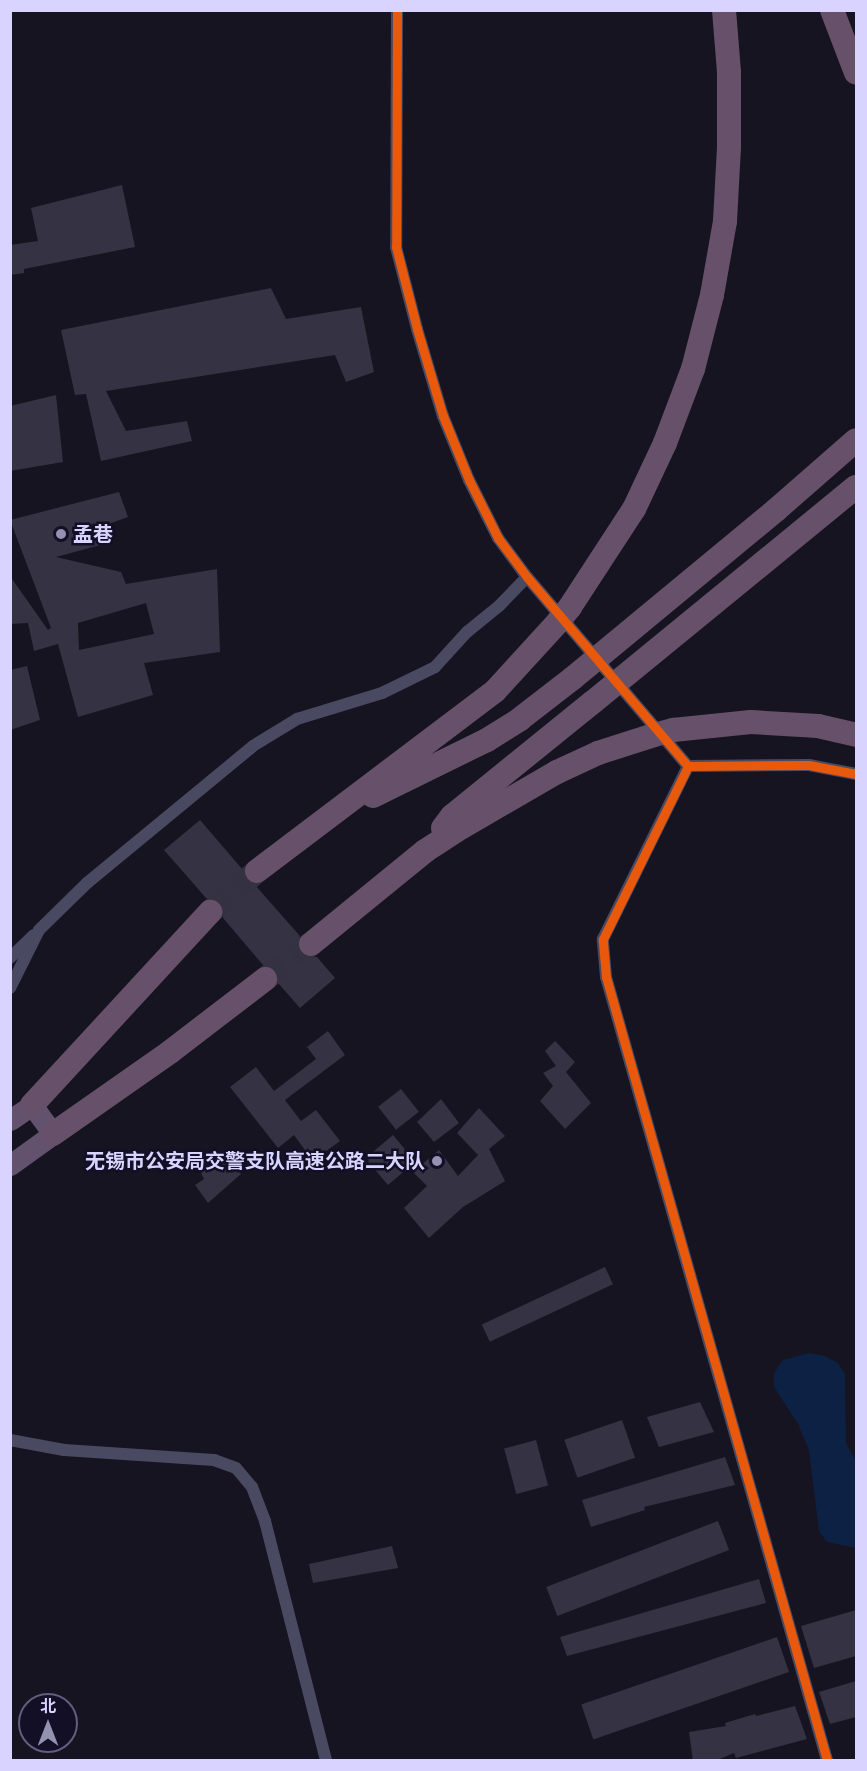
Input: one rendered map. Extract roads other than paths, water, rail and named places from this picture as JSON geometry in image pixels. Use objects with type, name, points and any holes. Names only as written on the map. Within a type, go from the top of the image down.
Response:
[{"type":"highway","points":[[257,871],[495,691],[564,614],[634,509],[665,443],[693,369],[710,306],[725,221],[729,147],[729,72],[724,10]]},
{"type":"highway","points":[[832,10],[856,73]]},
{"type":"highway","points":[[315,825],[487,740],[520,719],[777,510],[856,440]]},
{"type":"highway","points":[[425,851],[452,816],[856,487]]},
{"type":"highway","points":[[311,944],[425,851],[513,796],[598,753],[664,732],[751,722],[818,726],[856,735]]},
{"type":"highway","points":[[10,1120],[32,1105],[210,912]]},
{"type":"highway","points":[[10,1165],[170,1052],[265,979]]},
{"type":"highway","points":[[32,1105],[53,1134]]},
{"type":"street","points":[[398,10],[396,247],[443,416],[469,480],[498,538],[527,577],[688,766]]},
{"type":"street","points":[[10,958],[87,883],[253,746],[297,719],[382,693],[435,667],[467,632],[499,606],[527,577]]},
{"type":"street","points":[[688,766],[809,765],[856,774]]},
{"type":"street","points":[[688,766],[609,924],[603,939],[603,957],[606,977],[827,1761]]},
{"type":"street","points":[[10,988],[39,930]]},
{"type":"street","points":[[10,1440],[64,1450],[214,1460],[236,1468],[252,1487],[265,1521],[326,1761]]},
{"type":"water","points":[[809,1353],[825,1356],[838,1363],[845,1374],[846,1443],[856,1462],[856,1548],[827,1542],[819,1531],[809,1450],[798,1424],[774,1387],[774,1373],[783,1360]]},
{"type":"tunnel","points":[[210,912],[257,871]]},
{"type":"tunnel","points":[[265,979],[311,944]]},
{"type":"place","name":"孟巷","points":[[61,534]]},
{"type":"place","name":"无锡市公安局交警支队高速公路二大队","points":[[437,1161]]}]
